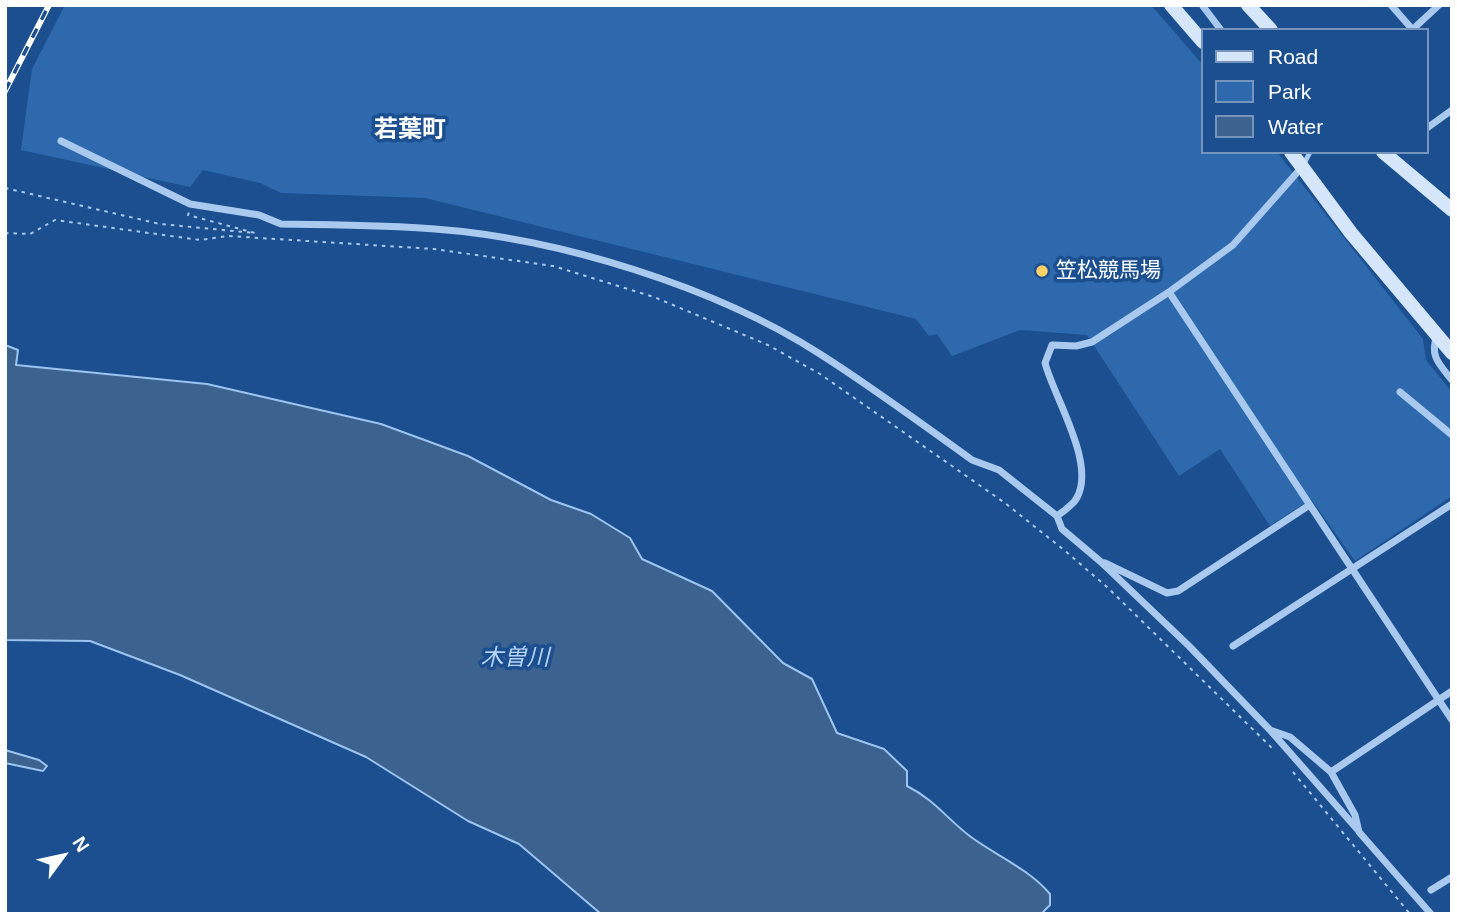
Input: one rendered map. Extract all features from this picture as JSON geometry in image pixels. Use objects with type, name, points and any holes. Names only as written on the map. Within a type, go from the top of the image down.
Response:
[{"type":"street","points":[[1171,5],[1202,41]]},
{"type":"street","points":[[1202,5],[1219,28]]},
{"type":"street","points":[[1248,5],[1269,28]]},
{"type":"street","points":[[1391,5],[1411,28]]},
{"type":"street","points":[[1413,28],[1439,5]]},
{"type":"street","points":[[1429,127],[1452,110]]},
{"type":"street","points":[[61,141],[190,204],[259,215],[281,224],[436,229],[505,239],[588,256],[695,293],[762,322],[819,352],[972,460],[999,471],[1057,516],[1062,530],[1101,562],[1270,730],[1431,914]]},
{"type":"street","points":[[1292,154],[1351,233],[1452,353]]},
{"type":"street","points":[[1388,154],[1452,210]]},
{"type":"street","points":[[1057,516],[1075,500],[1082,481],[1080,459],[1045,363],[1052,345],[1076,346],[1092,342],[1169,292],[1233,245],[1302,167]]},
{"type":"street","points":[[1169,292],[1452,720]]},
{"type":"street","points":[[1437,337],[1433,347],[1434,359],[1452,380]]},
{"type":"street","points":[[1400,392],[1452,435]]},
{"type":"street","points":[[1233,646],[1452,505]]},
{"type":"street","points":[[1101,562],[1121,568],[1167,593],[1178,591],[1308,506]]},
{"type":"street","points":[[1331,772],[1452,691]]},
{"type":"street","points":[[1270,730],[1290,737],[1331,772],[1355,815],[1359,832]]},
{"type":"street","points":[[1431,890],[1452,877]]},
{"type":"lane","points":[[1302,167],[1309,154]]},
{"type":"path","points":[[5,188],[160,224],[255,233],[188,215],[190,204]]},
{"type":"path","points":[[5,233],[30,234],[55,220],[200,240],[228,236],[434,249],[491,256],[552,266],[607,282],[716,321],[820,373],[1005,503],[1091,572],[1280,756]]},
{"type":"path","points":[[1289,767],[1410,914]]},
{"type":"green space","name":"笠松競馬場","points":[[65,5],[1151,5],[1202,64],[1202,154],[1279,154],[1423,339],[1426,360],[1452,392],[1452,496],[1355,561],[1311,499],[1270,526],[1220,449],[1179,476],[1087,335],[1020,330],[952,356],[937,334],[929,336],[916,319],[425,198],[281,193],[260,183],[203,170],[190,187],[21,150],[32,69]]},
{"type":"water","name":"木曽川","points":[[5,345],[18,350],[16,365],[207,384],[381,424],[468,456],[551,500],[591,514],[630,538],[642,559],[712,591],[783,663],[812,679],[837,733],[884,749],[907,771],[907,786],[917,791],[971,837],[1042,885],[1050,894],[1050,905],[1041,914],[601,914],[519,844],[468,821],[366,757],[180,675],[90,641],[5,640]]},
{"type":"water","points":[[5,750],[39,760],[47,766],[43,771],[5,763]]},
{"type":"railway","points":[[5,91],[49,5]]},
{"type":"place","name":"笠松競馬場","points":[[1042,271]]},
{"type":"district","name":"若葉町","points":[[410,130]]}]
